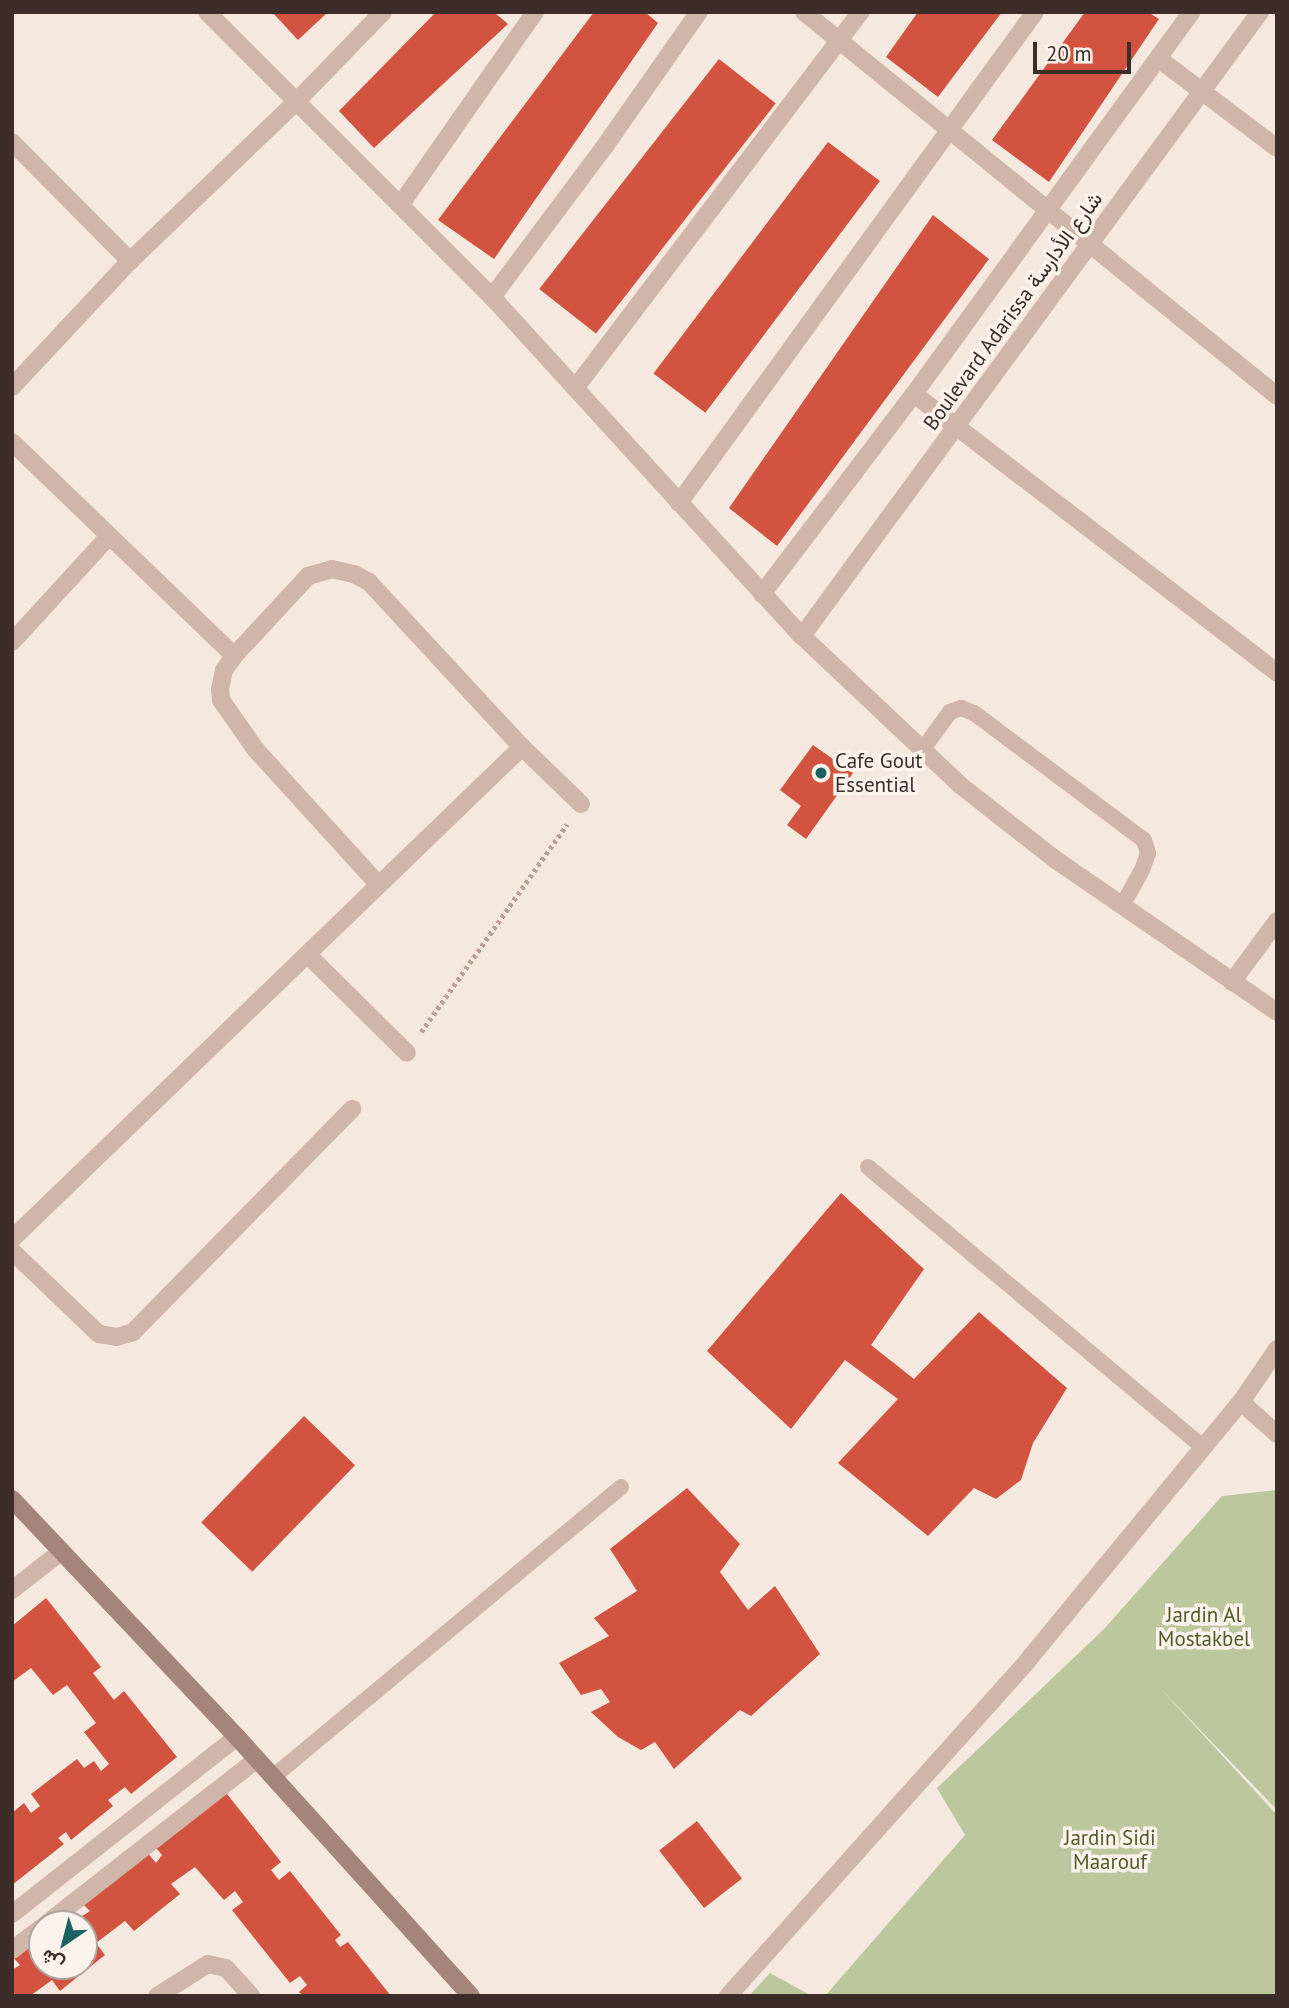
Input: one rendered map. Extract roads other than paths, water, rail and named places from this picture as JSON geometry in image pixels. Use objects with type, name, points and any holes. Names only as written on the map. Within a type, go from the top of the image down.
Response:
[{"type":"street","points":[[207,12],[295,103],[401,204],[492,297],[802,636],[960,785],[1045,852],[1277,1012]]},
{"type":"street","points":[[12,387],[130,261],[295,103],[383,12]]},
{"type":"street","points":[[401,204],[535,12]]},
{"type":"street","points":[[492,297],[605,146],[699,12]]},
{"type":"street","points":[[804,12],[1277,396]]},
{"type":"street","points":[[576,387],[861,12]]},
{"type":"street","points":[[679,502],[1035,12]]},
{"type":"street","name":"Boulevard Adarissa شارع الأدارسة","points":[[762,594],[914,394],[1192,12]]},
{"type":"street","name":"Boulevard Adarissa شارع الأدارسة","points":[[802,636],[1090,242],[1204,92],[1260,12]]},
{"type":"street","points":[[1159,58],[1277,148]]},
{"type":"street","points":[[12,142],[130,261]]},
{"type":"street","points":[[914,394],[1277,673]]},
{"type":"street","points":[[12,442],[234,656]]},
{"type":"street","points":[[12,642],[109,536]]},
{"type":"street","points":[[378,884],[256,750],[228,711],[220,688],[224,670],[234,656],[308,576],[332,569],[354,574],[382,594],[522,747],[581,804]]},
{"type":"street","points":[[352,1109],[133,1332],[117,1337],[99,1334],[13,1239],[522,747]]},
{"type":"street","points":[[1231,982],[1277,922]]},
{"type":"street","points":[[308,955],[407,1053]]},
{"type":"street","points":[[728,1996],[1028,1660],[1241,1402],[1277,1349]]},
{"type":"street","points":[[1241,1402],[1277,1434]]},
{"type":"street","points":[[12,1499],[274,1777],[471,1996]]},
{"type":"street","points":[[12,1590],[62,1551]]},
{"type":"street","points":[[12,1914],[237,1737]]},
{"type":"street","points":[[64,1910],[257,1759]]},
{"type":"street","points":[[12,1950],[28,1938]]},
{"type":"street","points":[[157,1996],[208,1964],[226,1968],[251,1996]]},
{"type":"lane","points":[[923,749],[950,712],[961,708],[974,713],[1144,839],[1148,853],[1143,870],[1122,906]]},
{"type":"lane","points":[[868,1167],[1203,1447]]},
{"type":"lane","points":[[274,1777],[621,1487]]},
{"type":"place","name":"Cafe Gout Essential","points":[[821,773]]},
{"type":"park label","name":"Jardin Al Mostakbel","points":[[1204,1627]]},
{"type":"park label","name":"Jardin Sidi Maarouf","points":[[1110,1850]]}]
